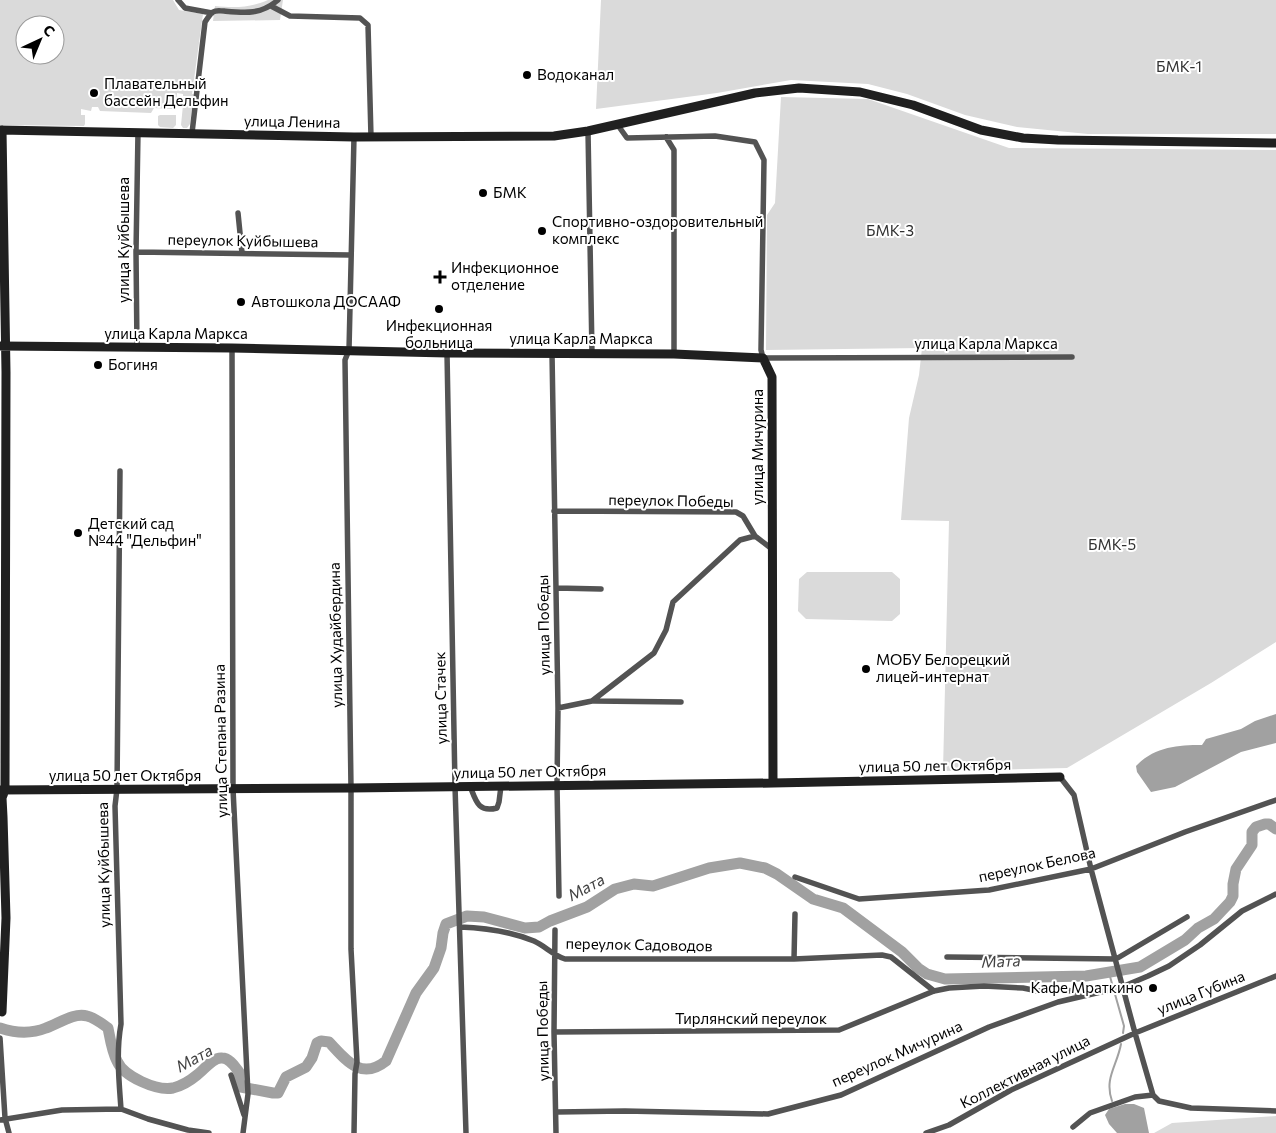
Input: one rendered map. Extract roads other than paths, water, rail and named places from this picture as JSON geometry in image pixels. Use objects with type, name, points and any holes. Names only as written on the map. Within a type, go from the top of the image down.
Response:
[{"type":"street","points":[[178,0],[185,8],[212,12],[217,10],[250,13],[265,10],[278,0]]},
{"type":"street","points":[[271,6],[290,16],[360,18],[368,24],[371,137]]},
{"type":"street","points":[[192,133],[205,22],[212,12]]},
{"type":"street","name":"улица Ленина","points":[[1,130],[354,137],[554,136],[588,131],[754,94],[799,88],[860,92],[913,104],[981,130],[1023,138],[1068,141],[1276,143]]},
{"type":"street","name":"улица Мичурина","points":[[617,124],[627,138],[715,136],[756,142],[764,160],[761,350],[772,377],[773,783]]},
{"type":"street","points":[[1,130],[3,346],[2,817],[6,918],[2,1012]]},
{"type":"street","points":[[588,131],[592,353]]},
{"type":"street","name":"улица Куйбышева","points":[[137,348],[138,132]]},
{"type":"street","name":"улица Худайбердина","points":[[354,137],[348,350],[345,361],[351,788],[351,949],[357,1062],[354,1133]]},
{"type":"street","points":[[666,137],[674,150],[674,354]]},
{"type":"street","points":[[238,213],[242,253]]},
{"type":"street","name":"переулок Куйбышева","points":[[136,252],[350,255]]},
{"type":"street","name":"улица Карла Маркса","points":[[3,346],[674,354],[763,358],[1072,357]]},
{"type":"street","name":"улица Степана Разина","points":[[232,348],[233,789],[248,1094],[243,1133]]},
{"type":"street","name":"улица Стачек","points":[[447,352],[458,910],[466,1133]]},
{"type":"street","name":"улица Победы","points":[[552,353],[559,896]]},
{"type":"street","name":"улица Куйбышева","points":[[120,471],[117,790],[115,806],[120,1024],[118,1038],[121,1109]]},
{"type":"street","name":"переулок Победы","points":[[554,511],[736,512],[743,516],[755,536],[772,549]]},
{"type":"street","points":[[592,701],[654,653],[666,630],[673,602],[740,540],[755,536]]},
{"type":"street","points":[[556,588],[601,589]]},
{"type":"street","points":[[558,708],[601,700],[681,702]]},
{"type":"street","points":[[1060,777],[1074,795],[1091,869],[1116,959],[1120,987],[1154,1094],[1158,1101],[1191,1108],[1276,1110]]},
{"type":"street","name":"улица 50 лет Октября","points":[[3,790],[773,783],[1060,777]]},
{"type":"street","points":[[470,786],[481,808],[489,810],[497,808],[501,786]]},
{"type":"street","name":"переулок Белова","points":[[795,877],[858,899],[989,890],[1091,869],[1185,832],[1276,800]]},
{"type":"street","points":[[1120,987],[1169,966],[1200,946],[1242,911],[1276,894]]},
{"type":"street","points":[[794,959],[795,914]]},
{"type":"street","points":[[947,957],[1116,959],[1187,917]]},
{"type":"street","name":"переулок Садоводов","points":[[460,926],[502,931],[536,942],[564,959],[794,959],[882,955],[891,957],[934,991]]},
{"type":"street","name":"улица Победы","points":[[555,930],[554,1032],[556,1133]]},
{"type":"street","name":"улица Губина","points":[[1135,1033],[1276,976]]},
{"type":"street","name":"Тирлянский переулок","points":[[554,1032],[839,1030],[934,991],[984,986],[1023,988],[1038,991],[1066,990],[1089,994]]},
{"type":"street","name":"переулок Мичурина","points":[[557,1112],[625,1111],[768,1114],[841,1095],[989,1027],[1058,1002],[1120,987]]},
{"type":"street","name":"Коллективная улица","points":[[926,1133],[949,1125],[1011,1090],[1135,1033]]},
{"type":"street","points":[[0,1038],[3,1119],[9,1133]]},
{"type":"street","points":[[231,1075],[245,1117]]},
{"type":"street","points":[[1073,1127],[1090,1113],[1135,1097],[1154,1094]]},
{"type":"street","points":[[3,1119],[62,1110],[121,1109],[172,1125],[209,1133]]},
{"type":"street","points":[[945,1133],[949,1125]]},
{"type":"waterway","name":"Мата","points":[[0,1028],[17,1032],[29,1032],[46,1028],[71,1017],[87,1016],[108,1028],[112,1049],[117,1061],[126,1072],[142,1082],[158,1087],[173,1088],[192,1079],[215,1060],[225,1058],[239,1072],[241,1087],[278,1093],[286,1077],[306,1067],[312,1058],[317,1043],[321,1041],[329,1042],[348,1061],[361,1069],[377,1067],[386,1061],[416,993],[434,968],[446,924],[467,916],[484,917],[525,928],[539,927],[587,907],[615,889],[634,884],[653,886],[709,868],[740,863],[765,868],[813,899],[843,908],[902,952],[927,974],[945,979],[1086,976],[1140,967],[1185,940],[1198,928],[1214,919],[1230,902],[1233,896],[1236,869],[1252,845],[1252,832],[1256,827],[1265,824],[1269,824],[1276,829]]},
{"type":"waterway","points":[[1109,973],[1124,1026],[1123,1033]]},
{"type":"waterway","points":[[1112,1101],[1109,1085],[1121,1044]]},
{"type":"place","name":"Водоканал","points":[[527,75]]},
{"type":"place","name":"Плавательный бассейн Дельфин","points":[[94,93]]},
{"type":"place","name":"БМК","points":[[483,193]]},
{"type":"place","name":"Спортивно-оздоровительный комплекс","points":[[542,231]]},
{"type":"place","name":"Инфекционное отделение","points":[[440,277]]},
{"type":"place","name":"Автошкола ДОСААФ","points":[[241,302]]},
{"type":"place","name":"Инфекционная больница","points":[[439,309]]},
{"type":"place","name":"Богиня","points":[[98,365]]},
{"type":"place","name":"Детский сад №44 \"Дельфин\"","points":[[78,533]]},
{"type":"place","name":"МОБУ Белорецкий лицей-интернат","points":[[866,669]]},
{"type":"place","name":"Кафе Мраткино","points":[[1153,988]]},
{"type":"park label","name":"БМК-1","points":[[1179,67]]},
{"type":"park label","name":"БМК-3","points":[[890,231]]},
{"type":"park label","name":"БМК-5","points":[[1112,545]]}]
